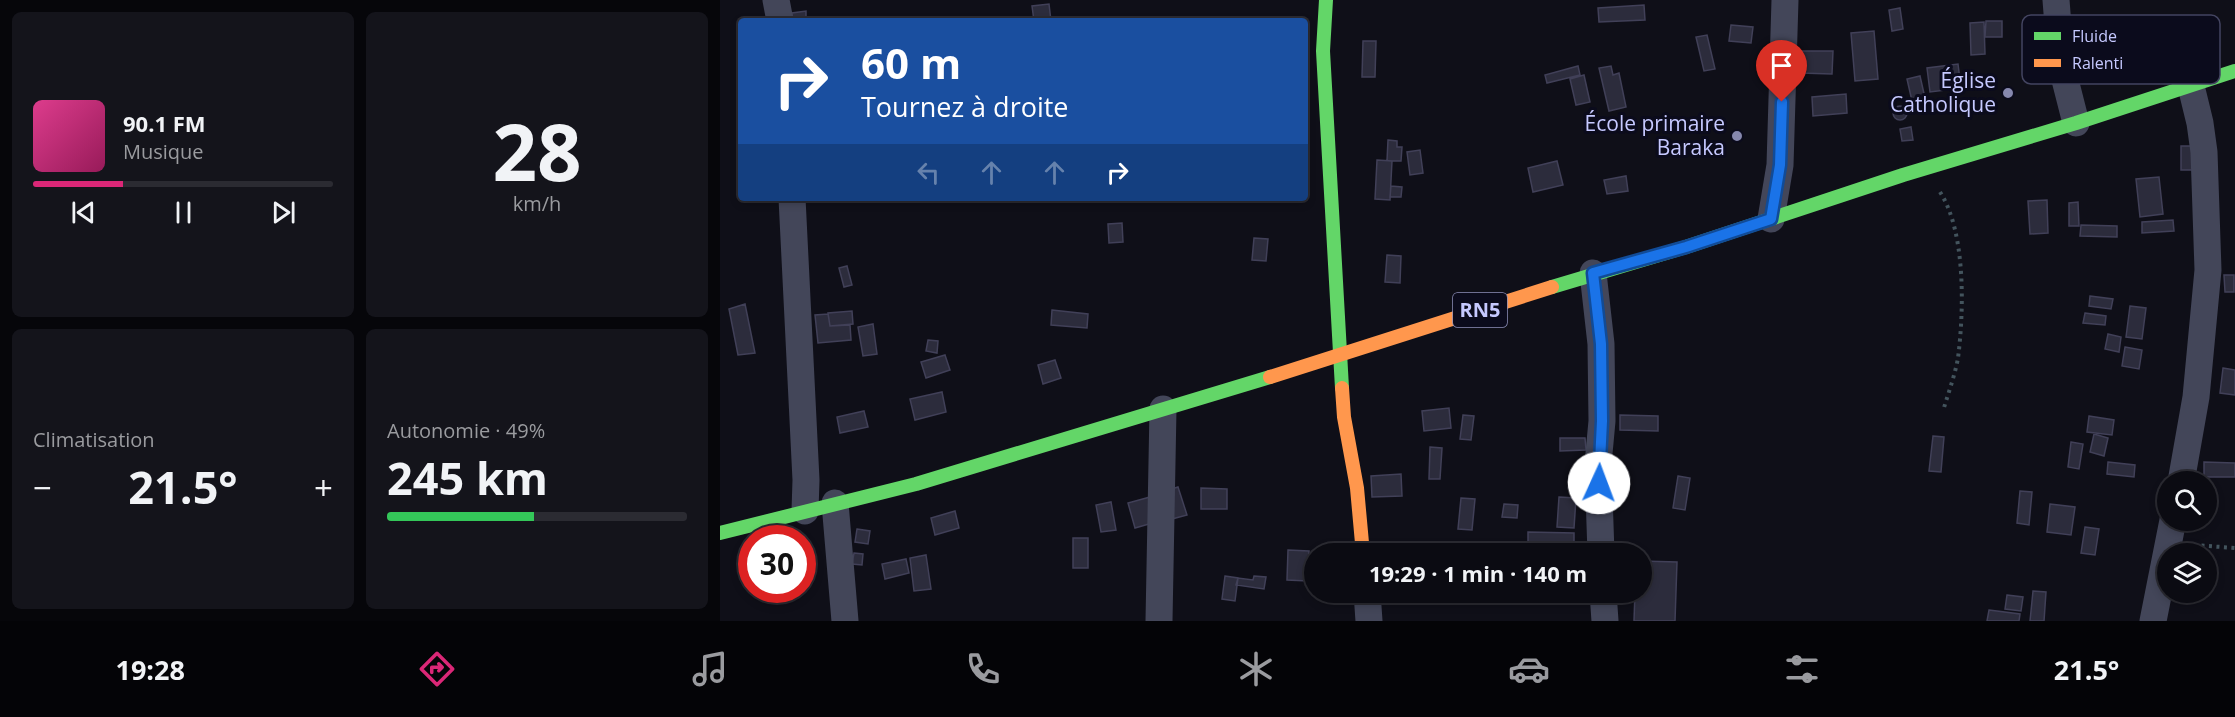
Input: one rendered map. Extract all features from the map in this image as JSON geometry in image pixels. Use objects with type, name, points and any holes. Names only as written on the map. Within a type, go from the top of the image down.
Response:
[{"type":"main road","points":[[1326,0],[1323,51],[1339,356],[1344,417],[1357,488],[1362,543]]},
{"type":"main road","name":"RN5","points":[[2220,76],[2235,71]]},
{"type":"main road","name":"RN5","points":[[720,533],[916,484],[1339,356],[1593,273],[1686,247],[1925,168],[2197,84]]},
{"type":"street","points":[[776,0],[779,18]]},
{"type":"street","points":[[1771,219],[1780,165],[1785,0]]},
{"type":"street","points":[[2056,0],[2057,15]]},
{"type":"street","points":[[2066,84],[2076,123]]},
{"type":"street","points":[[2183,471],[2196,398],[2208,270],[2204,152],[2191,86]]},
{"type":"street","points":[[792,201],[806,480],[805,511]]},
{"type":"street","points":[[1593,273],[1601,344],[1602,421],[1598,464],[1601,543]]},
{"type":"street","points":[[1159,621],[1163,409]]},
{"type":"street","points":[[835,503],[845,621]]},
{"type":"street","points":[[2153,621],[2170,532]]},
{"type":"street","points":[[1368,603],[1369,621]]},
{"type":"street","points":[[1604,603],[1605,621]]},
{"type":"path","points":[[1925,168],[1948,204],[1962,270],[1958,360],[1943,411]]},
{"type":"path","points":[[2170,532],[2235,548]]},
{"type":"building","points":[[1049,4],[1051,18],[1034,18],[1032,6]]},
{"type":"building","points":[[1644,5],[1645,20],[1599,22],[1598,8]]},
{"type":"building","points":[[1900,8],[1903,29],[1892,31],[1889,10]]},
{"type":"building","points":[[806,11],[806,18],[793,18],[792,13]]},
{"type":"building","points":[[1986,21],[2002,21],[2002,37],[1985,37]]},
{"type":"building","points":[[1984,22],[1985,54],[1971,55],[1970,23]]},
{"type":"building","points":[[1731,25],[1753,27],[1751,43],[1729,41]]},
{"type":"building","points":[[1874,31],[1878,79],[1855,81],[1851,33]]},
{"type":"building","points":[[1707,35],[1715,69],[1704,71],[1696,37]]},
{"type":"building","points":[[1363,41],[1376,41],[1375,77],[1362,77]]},
{"type":"building","points":[[1801,51],[1833,51],[1832,74],[1800,73]]},
{"type":"building","points":[[1958,64],[1961,88],[1930,92],[1927,68]]},
{"type":"building","points":[[1578,66],[1580,75],[1547,83],[1545,75]]},
{"type":"building","points":[[1611,66],[1613,75],[1619,73],[1626,107],[1609,111],[1599,68]]},
{"type":"building","points":[[1584,75],[1590,102],[1576,105],[1570,79]]},
{"type":"building","points":[[1920,76],[1925,98],[1912,101],[1907,79]]},
{"type":"building","points":[[1846,94],[1847,113],[1813,116],[1812,97]]},
{"type":"building","points":[[1900,106],[1905,108],[1907,113],[1905,118],[1900,120],[1895,118],[1893,113],[1895,108]]},
{"type":"building","points":[[1911,127],[1913,140],[1902,141],[1900,129]]},
{"type":"building","points":[[1388,140],[1397,141],[1397,147],[1402,147],[1401,161],[1387,161]]},
{"type":"building","points":[[2181,146],[2193,146],[2194,170],[2181,170]]},
{"type":"building","points":[[1420,150],[1423,173],[1410,175],[1407,152]]},
{"type":"building","points":[[1377,160],[1392,161],[1390,200],[1375,199]]},
{"type":"building","points":[[1557,161],[1563,185],[1533,192],[1528,168]]},
{"type":"building","points":[[1626,176],[1628,191],[1607,194],[1604,180]]},
{"type":"building","points":[[2159,177],[2163,214],[2140,217],[2136,179]]},
{"type":"building","points":[[1391,186],[1402,187],[1401,197],[1390,197]]},
{"type":"building","points":[[2047,200],[2048,233],[2030,234],[2028,201]]},
{"type":"building","points":[[2078,202],[2079,226],[2069,226],[2069,203]]},
{"type":"building","points":[[2173,220],[2174,231],[2142,233],[2142,222]]},
{"type":"building","points":[[1122,223],[1123,242],[1109,243],[1108,224]]},
{"type":"building","points":[[2081,225],[2117,226],[2117,237],[2080,236]]},
{"type":"building","points":[[1254,238],[1268,239],[1266,261],[1252,260]]},
{"type":"building","points":[[1387,255],[1401,256],[1400,283],[1385,282]]},
{"type":"building","points":[[847,266],[852,285],[844,287],[839,268]]},
{"type":"building","points":[[2224,275],[2234,275],[2234,292],[2225,292]]},
{"type":"building","points":[[2090,296],[2113,299],[2111,309],[2089,306]]},
{"type":"building","points":[[745,304],[755,353],[738,355],[729,309]]},
{"type":"building","points":[[2130,306],[2146,308],[2142,339],[2126,337]]},
{"type":"building","points":[[1052,310],[1088,314],[1087,328],[1051,325]]},
{"type":"building","points":[[852,311],[853,324],[830,326],[828,313]]},
{"type":"building","points":[[2085,313],[2106,316],[2105,325],[2083,323]]},
{"type":"building","points":[[828,314],[830,326],[850,325],[851,340],[818,343],[815,315]]},
{"type":"building","points":[[873,324],[877,354],[863,356],[858,327]]},
{"type":"building","points":[[2108,334],[2121,337],[2119,352],[2105,349]]},
{"type":"building","points":[[928,340],[938,341],[937,353],[926,351]]},
{"type":"building","points":[[2125,347],[2142,350],[2139,369],[2122,366]]},
{"type":"building","points":[[945,355],[950,370],[926,378],[921,362]]},
{"type":"building","points":[[1055,360],[1061,378],[1043,384],[1038,365]]},
{"type":"building","points":[[2223,368],[2235,370],[2235,395],[2220,393]]},
{"type":"building","points":[[942,392],[946,412],[915,420],[910,399]]},
{"type":"building","points":[[1449,408],[1451,428],[1424,431],[1422,411]]},
{"type":"building","points":[[864,411],[868,427],[840,433],[837,417]]},
{"type":"building","points":[[1463,415],[1474,416],[1471,440],[1460,439]]},
{"type":"building","points":[[1620,415],[1658,416],[1658,431],[1620,430]]},
{"type":"building","points":[[2089,416],[2114,420],[2112,435],[2087,432]]},
{"type":"building","points":[[2094,434],[2108,438],[2104,456],[2090,452]]},
{"type":"building","points":[[1933,436],[1944,437],[1941,472],[1929,471]]},
{"type":"building","points":[[1560,438],[1585,438],[1586,450],[1560,451]]},
{"type":"building","points":[[2071,442],[2083,444],[2079,469],[2068,467]]},
{"type":"building","points":[[1430,447],[1442,448],[1440,479],[1429,479]]},
{"type":"building","points":[[2108,462],[2135,465],[2134,477],[2107,474]]},
{"type":"building","points":[[2204,462],[2235,463],[2235,477],[2217,477],[2217,471],[2204,471]]},
{"type":"building","points":[[1401,474],[1402,496],[1372,497],[1371,476]]},
{"type":"building","points":[[1678,476],[1690,478],[1685,510],[1673,508]]},
{"type":"building","points":[[1178,487],[1187,515],[1172,519],[1168,490]]},
{"type":"building","points":[[1201,488],[1227,489],[1227,509],[1201,509]]},
{"type":"building","points":[[2020,491],[2032,492],[2029,525],[2017,523]]},
{"type":"building","points":[[1150,497],[1156,522],[1135,528],[1128,503]]},
{"type":"building","points":[[1559,497],[1576,498],[1574,528],[1557,527]]},
{"type":"building","points":[[1461,498],[1475,499],[1472,530],[1458,529]]},
{"type":"building","points":[[1111,502],[1116,530],[1101,532],[1096,505]]},
{"type":"building","points":[[1504,504],[1518,505],[1517,518],[1502,517]]},
{"type":"building","points":[[2050,504],[2075,507],[2071,535],[2047,532]]},
{"type":"building","points":[[955,511],[959,528],[935,535],[931,518]]},
{"type":"building","points":[[2085,527],[2099,529],[2095,555],[2081,553]]},
{"type":"building","points":[[857,529],[870,531],[868,544],[855,542]]},
{"type":"building","points":[[1528,532],[1574,533],[1574,543],[1528,543]]},
{"type":"building","points":[[1073,538],[1088,538],[1088,568],[1073,568]]},
{"type":"building","points":[[1288,550],[1304,551],[1304,581],[1287,580]]},
{"type":"building","points":[[854,553],[863,554],[862,565],[852,564]]},
{"type":"building","points":[[926,555],[931,589],[914,591],[910,558]]},
{"type":"building","points":[[906,559],[909,573],[885,579],[882,564]]},
{"type":"building","points":[[1652,561],[1677,562],[1675,621],[1634,621],[1635,603],[1652,603]]},
{"type":"building","points":[[1652,561],[1677,562],[1675,621],[1634,621],[1635,603],[1652,603]]},
{"type":"building","points":[[1225,576],[1238,578],[1235,601],[1222,599]]},
{"type":"building","points":[[1254,576],[1266,577],[1264,589],[1236,585],[1238,578],[1253,580]]},
{"type":"building","points":[[2033,591],[2046,592],[2044,621],[2030,621]]},
{"type":"building","points":[[2007,595],[2023,597],[2021,611],[2005,609]]},
{"type":"building","points":[[1989,610],[2020,614],[2019,621],[1987,621]]},
{"type":"traffic: fast","points":[[1326,0],[1323,51],[1342,388]]},
{"type":"traffic: fast","points":[[2220,76],[2235,71]]},
{"type":"traffic: fast","points":[[1552,287],[1686,247],[1903,175],[2195,84]]},
{"type":"traffic: fast","points":[[720,533],[916,484],[1270,377]]},
{"type":"traffic: slow","points":[[1270,377],[1552,287]]},
{"type":"traffic: slow","points":[[1342,388],[1344,417],[1357,488],[1362,543]]},
{"type":"place","name":"Église Catholique","points":[[2008,93]]},
{"type":"place","name":"École primaire Baraka","points":[[1737,136]]},
{"type":"route","points":[[1599,483],[1598,464],[1602,421],[1601,344],[1593,273],[1686,247],[1771,219],[1780,165],[1782,102]]}]
